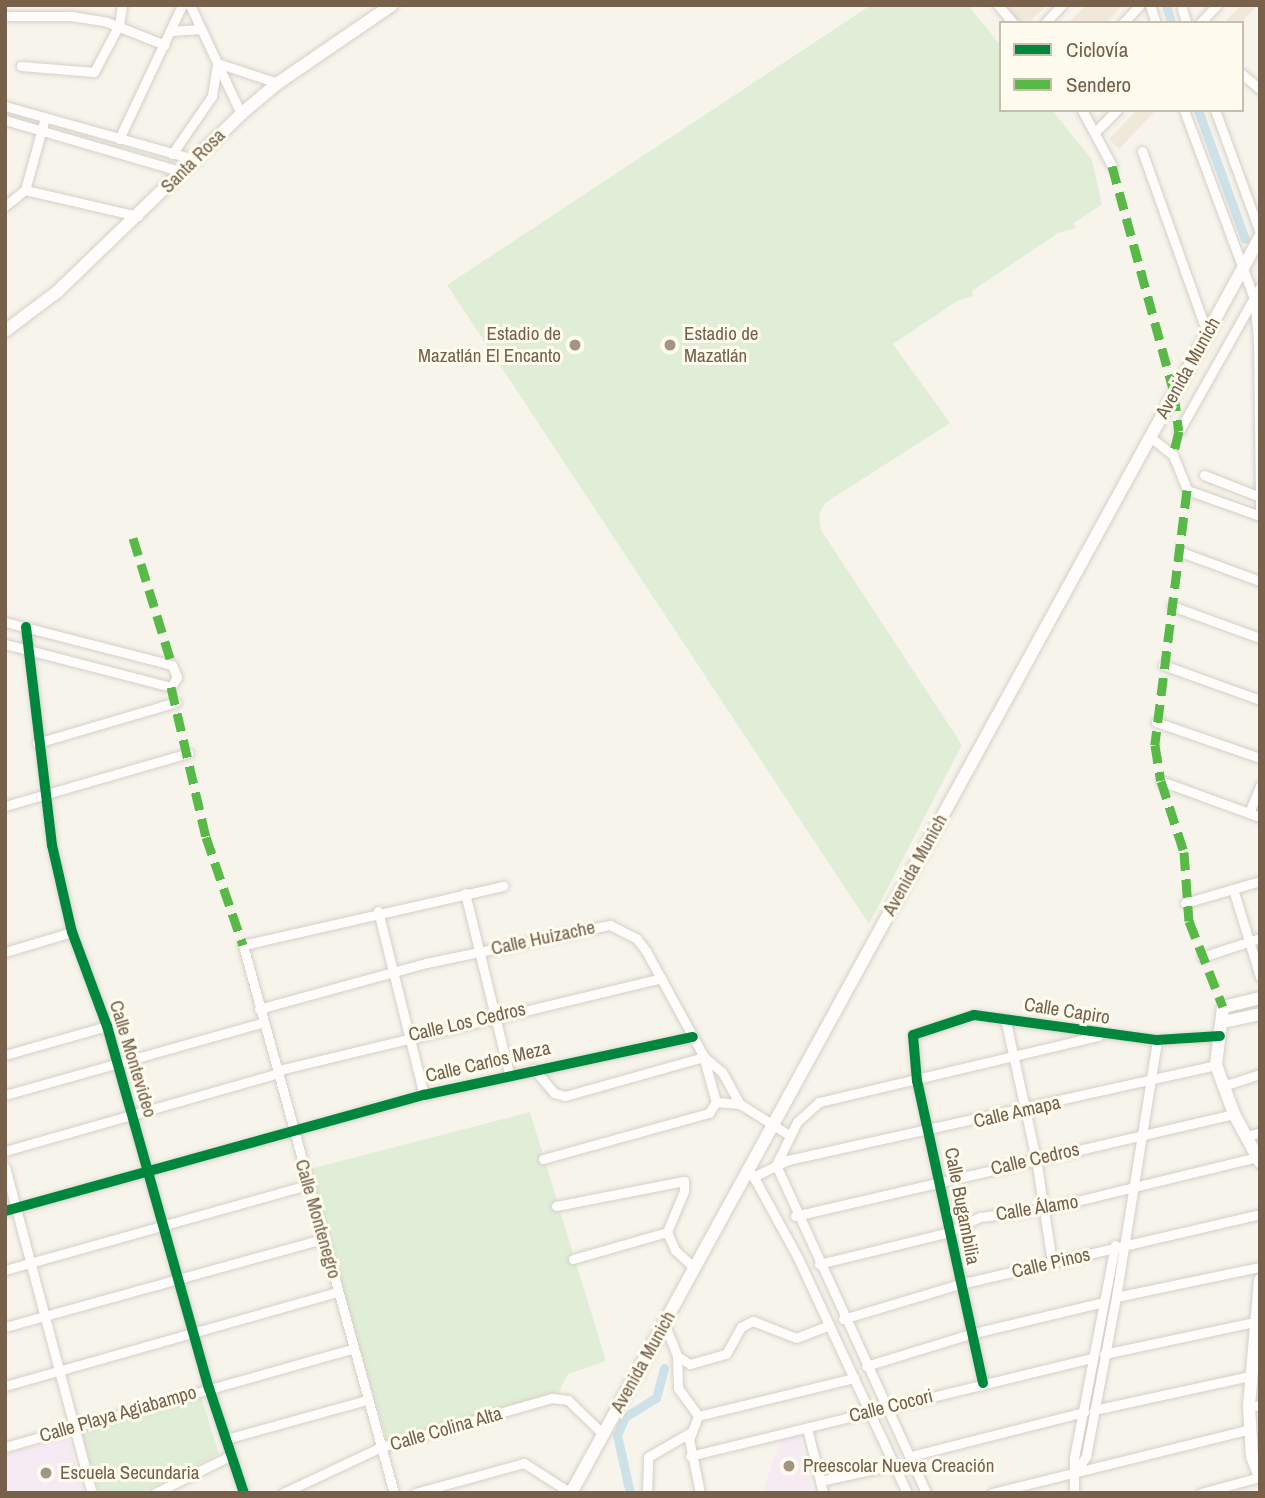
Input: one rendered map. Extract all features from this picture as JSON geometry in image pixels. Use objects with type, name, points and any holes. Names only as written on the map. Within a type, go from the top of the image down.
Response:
[{"type":"main road","name":"Santa Rosa","points":[[5,331],[58,291],[197,160],[241,114],[278,83],[392,5]]},
{"type":"main road","name":"Avenida Munich","points":[[571,1493],[694,1268],[752,1172],[772,1126],[1260,235]]},
{"type":"main road","points":[[1259,1160],[1254,1134],[1234,1114],[1216,1065],[1223,1007],[1260,998]]},
{"type":"main road","points":[[1221,1029],[1260,1014]]},
{"type":"main road","points":[[1260,1280],[1254,1322],[1256,1352],[1250,1377],[1254,1406],[1250,1429],[1260,1477]]},
{"type":"street","points":[[21,66],[94,72],[119,25],[122,5]]},
{"type":"street","points":[[119,139],[182,5]]},
{"type":"street","points":[[190,5],[241,114]]},
{"type":"street","points":[[998,5],[1011,21]]},
{"type":"street","points":[[1047,21],[1062,5]]},
{"type":"street","points":[[1125,21],[1140,5]]},
{"type":"street","points":[[1202,21],[1217,5]]},
{"type":"street","points":[[5,16],[71,16],[119,25],[165,45]]},
{"type":"street","points":[[171,31],[201,29]]},
{"type":"street","points":[[217,63],[278,83]]},
{"type":"street","points":[[172,154],[212,96],[217,63]]},
{"type":"street","points":[[1244,76],[1260,89]]},
{"type":"street","points":[[5,106],[197,160]]},
{"type":"street","points":[[1083,112],[1096,131],[1112,166]]},
{"type":"street","points":[[1096,131],[1115,112]]},
{"type":"street","points":[[1150,437],[1173,455],[1187,490],[1260,514],[1258,338],[1254,298],[1185,112]]},
{"type":"street","points":[[1216,112],[1260,235]]},
{"type":"street","points":[[5,206],[25,190],[45,118]]},
{"type":"street","points":[[5,120],[183,172]]},
{"type":"street","points":[[1142,151],[1207,333]]},
{"type":"street","points":[[25,190],[138,216]]},
{"type":"street","points":[[1179,431],[1260,287]]},
{"type":"street","points":[[1204,475],[1259,497]]},
{"type":"street","points":[[1181,552],[1260,581]]},
{"type":"street","points":[[1171,606],[1260,638]]},
{"type":"street","points":[[5,622],[172,665],[177,677],[171,687],[5,644]]},
{"type":"street","name":"Calle Montevideo","points":[[26,627],[37,743],[72,932],[107,1026],[209,1388],[244,1493]]},
{"type":"street","points":[[1164,665],[1260,699]]},
{"type":"street","points":[[37,743],[176,702]]},
{"type":"street","points":[[1156,722],[1260,758]]},
{"type":"street","points":[[5,806],[189,753]]},
{"type":"street","points":[[1161,781],[1260,817]]},
{"type":"street","points":[[1249,813],[1260,786]]},
{"type":"street","points":[[1185,904],[1260,881]]},
{"type":"street","points":[[424,1095],[378,912],[503,886]]},
{"type":"street","points":[[1233,889],[1260,977]]},
{"type":"street","points":[[465,893],[509,1074]]},
{"type":"street","name":"Calle Montenegro","points":[[378,912],[243,945],[276,1074],[394,1493]]},
{"type":"street","name":"Calle Huizache","points":[[259,1009],[392,973],[610,925],[637,939],[704,1057],[722,1072],[740,1104],[789,1135]]},
{"type":"street","points":[[5,952],[72,932]]},
{"type":"street","points":[[1202,957],[1260,938]]},
{"type":"street","name":"Calle Los Cedros","points":[[5,1151],[276,1074],[283,1069],[410,1036],[661,978]]},
{"type":"street","name":"Calle Capiro","points":[[913,1035],[956,1018],[1005,1018],[1101,1035],[1157,1040],[1221,1029]]},
{"type":"street","points":[[1005,1018],[1027,1110],[1052,1262]]},
{"type":"street","points":[[5,1095],[262,1023]]},
{"type":"street","points":[[5,1055],[107,1026]]},
{"type":"street","name":"Calle Bugambilia","points":[[913,1035],[918,1081],[970,1334],[983,1383]]},
{"type":"street","points":[[926,1493],[911,1456],[795,1216],[776,1165],[789,1135],[808,1107],[819,1102],[1015,1058],[1101,1035]]},
{"type":"street","name":"Calle Carlos Meza","points":[[5,1211],[424,1095],[509,1074],[693,1037]]},
{"type":"street","points":[[1089,1411],[1116,1297],[1125,1245],[1124,1232],[1157,1040]]},
{"type":"street","points":[[534,1069],[554,1093],[565,1096],[704,1057],[715,1105]]},
{"type":"street","name":"Calle Amapa","points":[[752,1172],[1216,1065]]},
{"type":"street","points":[[1223,1086],[1260,1074]]},
{"type":"street","points":[[542,1159],[715,1105],[740,1104]]},
{"type":"street","name":"Calle Cedros","points":[[795,1216],[1234,1114]]},
{"type":"street","name":"Calle Álamo","points":[[819,1264],[949,1232],[980,1217],[1044,1209],[1259,1160]]},
{"type":"street","points":[[5,1167],[62,1370],[92,1493]]},
{"type":"street","points":[[752,1172],[798,1258],[907,1493]]},
{"type":"street","points":[[556,1206],[681,1180],[684,1191],[667,1232],[673,1247],[694,1268]]},
{"type":"street","points":[[5,1270],[308,1185]]},
{"type":"street","points":[[773,1209],[790,1202]]},
{"type":"street","name":"Calle Pinos","points":[[843,1319],[960,1284],[1260,1214]]},
{"type":"street","points":[[573,1259],[667,1232]]},
{"type":"street","points":[[1074,1493],[1077,1470],[1086,1456],[1093,1358],[1113,1248],[1124,1232]]},
{"type":"street","points":[[5,1327],[323,1239]]},
{"type":"street","points":[[798,1258],[813,1253]]},
{"type":"street","points":[[1116,1297],[1260,1266]]},
{"type":"street","points":[[5,1386],[338,1292]]},
{"type":"street","points":[[866,1366],[970,1334],[1104,1302]]},
{"type":"street","points":[[677,1356],[690,1364],[726,1354],[741,1327],[753,1321],[796,1338],[828,1326]]},
{"type":"street","points":[[1104,1354],[1254,1322]]},
{"type":"street","points":[[664,1323],[677,1356],[678,1388],[698,1416]]},
{"type":"street","name":"Calle Playa Agiabampo","points":[[5,1447],[352,1349]]},
{"type":"street","name":"Calle Cocori","points":[[691,1456],[1093,1358]]},
{"type":"street","points":[[911,1456],[1089,1411],[1250,1377]]},
{"type":"street","points":[[698,1416],[854,1378]]},
{"type":"street","name":"Calle Colina Alta","points":[[282,1493],[381,1447],[561,1398],[603,1434]]},
{"type":"street","points":[[226,1439],[367,1400]]},
{"type":"street","points":[[698,1416],[691,1432],[691,1456],[699,1493]]},
{"type":"street","points":[[807,1428],[822,1493]]},
{"type":"street","points":[[992,1493],[1250,1429]]},
{"type":"street","points":[[647,1493],[646,1465],[654,1449],[691,1432]]},
{"type":"street","points":[[155,1493],[230,1456]]},
{"type":"street","points":[[415,1493],[524,1463],[571,1493]]},
{"type":"street","points":[[820,1481],[894,1465]]},
{"type":"street","points":[[1201,1493],[1260,1477]]},
{"type":"shaded area","points":[[1047,5],[1030,21],[1017,21],[1006,7]]},
{"type":"shaded area","points":[[1086,5],[1123,5],[1108,21],[1070,21]]},
{"type":"shaded area","points":[[1241,5],[1257,5],[1243,21],[1226,21]]},
{"type":"shaded area","points":[[1135,112],[1154,112],[1119,149],[1109,139]]},
{"type":"shaded area","name":"Preescolar Nueva Creación","points":[[799,1435],[813,1493],[762,1493],[781,1439]]},
{"type":"shaded area","name":"Escuela Secundaria","points":[[68,1437],[84,1493],[5,1493],[5,1454]]},
{"type":"green space","points":[[871,5],[968,5],[999,44],[999,112],[1054,112],[1092,160],[1102,204],[1074,223],[1076,228],[1058,233],[972,291],[973,296],[957,301],[893,344],[950,423],[825,503],[819,515],[821,530],[962,745],[869,924],[447,285]]},
{"type":"green space","points":[[530,1112],[606,1361],[568,1374],[558,1393],[387,1441],[306,1170]]},
{"type":"green space","points":[[201,1396],[219,1454],[142,1493],[99,1493],[80,1428]]},
{"type":"waterway","points":[[1166,5],[1170,21]]},
{"type":"waterway","points":[[1199,112],[1245,239]]},
{"type":"waterway","points":[[630,1493],[617,1435],[625,1417],[656,1398],[664,1368]]},
{"type":"marked path","points":[[1112,166],[1174,393],[1179,431],[1173,455]]},
{"type":"marked path","points":[[1187,490],[1155,745],[1161,781],[1184,852],[1189,921],[1223,1007]]},
{"type":"marked path","points":[[133,538],[172,665]]},
{"type":"marked path","points":[[171,687],[206,837],[243,945]]},
{"type":"cycle path","points":[[26,627],[52,845],[72,932],[107,1026],[209,1388],[244,1493]]},
{"type":"cycle path","points":[[983,1383],[917,1081],[913,1035],[974,1015],[1157,1040],[1220,1036]]},
{"type":"cycle path","points":[[5,1211],[424,1095],[693,1037]]},
{"type":"place","name":"Estadio de Mazatlán El Encanto","points":[[575,345]]},
{"type":"place","name":"Estadio de Mazatlán","points":[[670,345]]},
{"type":"place","name":"Preescolar Nueva Creación","points":[[789,1466]]},
{"type":"place","name":"Escuela Secundaria","points":[[46,1473]]}]
